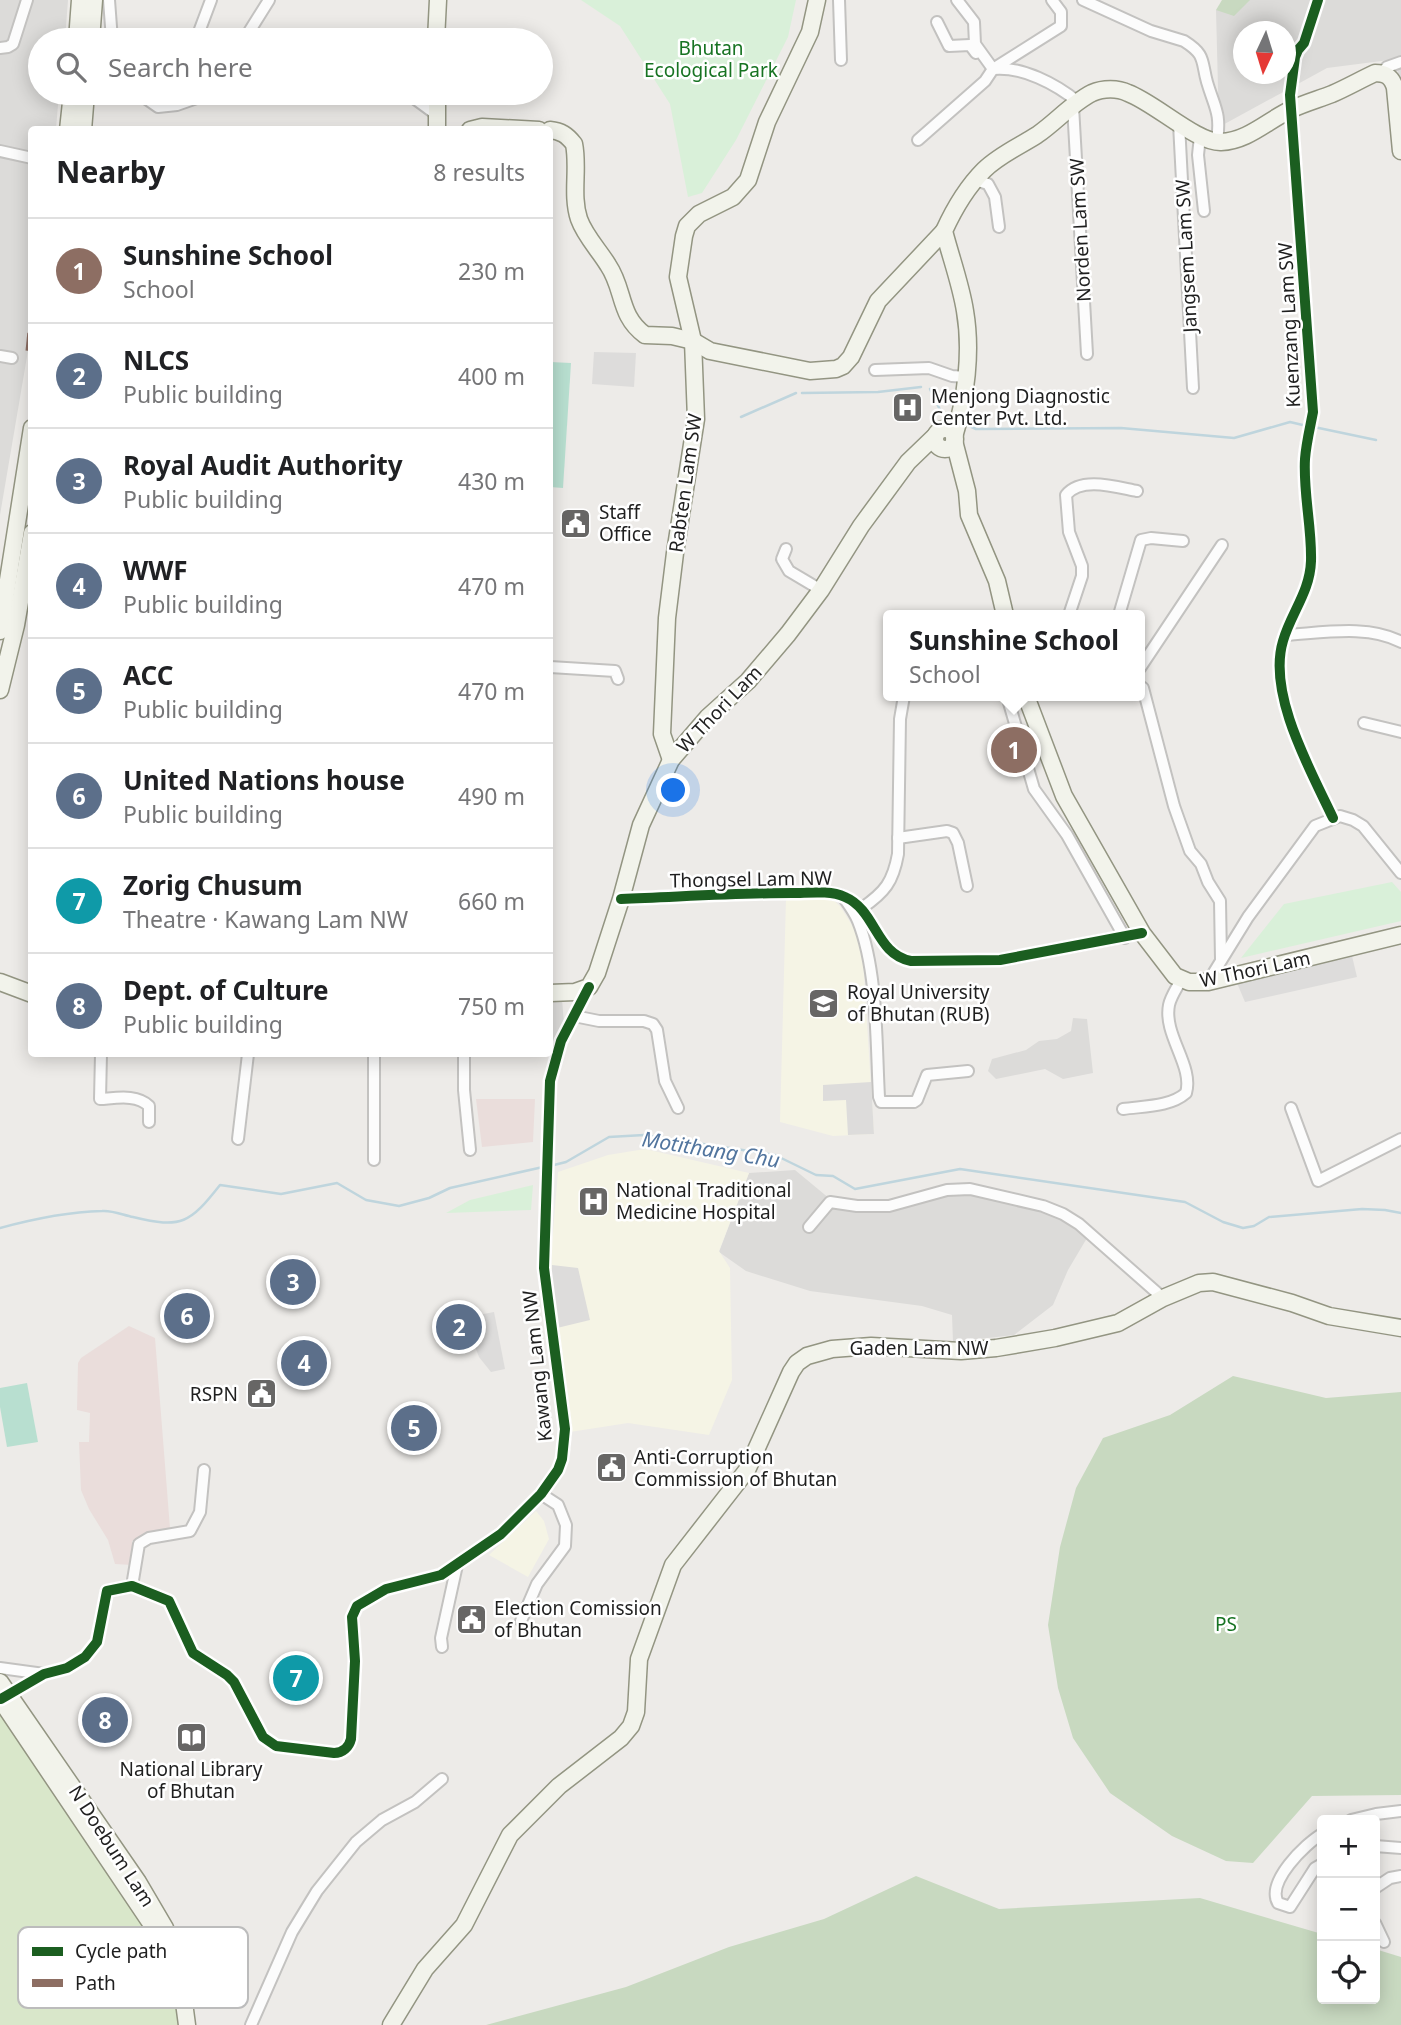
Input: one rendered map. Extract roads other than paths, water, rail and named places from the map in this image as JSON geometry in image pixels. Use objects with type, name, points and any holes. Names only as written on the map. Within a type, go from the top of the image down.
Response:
[{"type":"main road","points":[[78,28],[80,0]]},
{"type":"main road","points":[[92,28],[94,0]]},
{"type":"main road","points":[[437,28],[438,0]]},
{"type":"main road","name":"Rabten Lam SW","points":[[671,760],[662,734],[666,631],[674,553],[696,419],[693,341],[678,277],[687,226],[699,214],[733,197],[748,180],[766,122],[810,32],[817,0]]},
{"type":"main road","points":[[553,130],[568,136],[574,144],[579,219],[609,266],[622,307],[630,322],[645,335],[673,336],[693,341],[710,351],[810,371],[836,369],[851,357],[878,301],[944,232],[961,198],[994,161],[1039,134],[1094,92],[1127,92],[1152,104],[1200,136],[1217,142],[1248,135],[1293,108],[1382,73],[1392,79],[1395,88],[1401,151]]},
{"type":"main road","points":[[68,126],[71,105]]},
{"type":"main road","points":[[83,126],[85,105]]},
{"type":"main road","points":[[944,232],[965,311],[966,377],[962,398],[945,440],[963,470],[969,515],[998,580],[1004,610]]},
{"type":"main road","name":"W Thori Lam","points":[[589,988],[597,972],[621,899],[641,825],[671,760],[708,717],[748,681],[788,634],[908,462],[945,440]]},
{"type":"main road","points":[[0,631],[28,453]]},
{"type":"main road","points":[[0,690],[16,625],[28,558]]},
{"type":"main road","name":"W Thori Lam","points":[[1028,701],[1064,796],[1142,933],[1168,970],[1181,980],[1208,982],[1401,935]]},
{"type":"main road","points":[[0,982],[28,992]]},
{"type":"main road","points":[[553,993],[589,988]]},
{"type":"main road","name":"Gaden Lam NW","points":[[391,2025],[425,1969],[464,1925],[510,1835],[559,1786],[615,1743],[631,1726],[636,1712],[639,1659],[673,1565],[747,1470],[797,1363],[818,1352],[855,1346],[961,1351],[1055,1338],[1118,1323],[1163,1298],[1199,1283],[1213,1282],[1329,1316],[1401,1328]]},
{"type":"main road","name":"N Doebum Lam","points":[[2,1693],[153,1927]]},
{"type":"main road","name":"N Doebum Lam","points":[[2,1693],[138,1882],[164,1927]]},
{"type":"street","points":[[0,48],[12,44],[27,0]]},
{"type":"street","points":[[109,0],[110,28]]},
{"type":"street","points":[[200,28],[211,0]]},
{"type":"street","points":[[252,28],[269,0]]},
{"type":"street","points":[[839,0],[841,60]]},
{"type":"street","points":[[957,0],[974,22],[975,44],[993,69]]},
{"type":"street","points":[[918,140],[985,81],[993,69],[1061,26],[1061,12],[1052,0]]},
{"type":"street","points":[[1083,0],[1110,14],[1194,47],[1205,62],[1206,80],[1217,109],[1217,142]]},
{"type":"street","name":"Kuenzang Lam SW","points":[[1318,0],[1304,43],[1295,57],[1290,95],[1313,412],[1305,460],[1311,541],[1310,575],[1283,642],[1280,678],[1282,695],[1307,767],[1333,818]]},
{"type":"street","points":[[937,22],[949,46],[970,45],[993,69],[1020,73],[1058,87],[1076,104]]},
{"type":"street","points":[[1382,73],[1387,67],[1401,62]]},
{"type":"street","name":"Norden Lam SW","points":[[1076,104],[1087,354]]},
{"type":"street","points":[[155,105],[177,105]]},
{"type":"street","points":[[420,105],[438,122]]},
{"type":"street","name":"Jangsem Lam SW","points":[[1179,124],[1193,388]]},
{"type":"street","points":[[1200,136],[1198,155],[1204,211]]},
{"type":"street","points":[[0,151],[28,157]]},
{"type":"street","points":[[975,180],[988,184],[995,197],[999,227]]},
{"type":"street","points":[[0,356],[12,358]]},
{"type":"street","points":[[875,370],[929,368],[952,376],[966,377]]},
{"type":"street","points":[[1071,610],[1082,576],[1082,566],[1069,532],[1066,495],[1071,489],[1086,485],[1137,491]]},
{"type":"street","points":[[1120,610],[1141,540],[1151,538],[1183,541]]},
{"type":"street","points":[[1145,660],[1222,545]]},
{"type":"street","points":[[786,549],[782,559],[785,567],[821,590]]},
{"type":"street","points":[[1286,635],[1365,633],[1401,642]]},
{"type":"street","points":[[553,667],[615,671],[618,679]]},
{"type":"street","points":[[1145,696],[1174,806],[1190,851],[1201,864],[1220,901],[1221,961]]},
{"type":"street","points":[[862,908],[891,881],[898,854],[900,719],[903,701]]},
{"type":"street","points":[[1008,701],[1034,789],[1067,835],[1125,938]]},
{"type":"street","points":[[1364,723],[1401,732]]},
{"type":"street","points":[[1208,982],[1248,917],[1315,826],[1340,816],[1353,820],[1363,826],[1401,873]]},
{"type":"street","points":[[898,838],[947,831],[953,833],[958,843],[967,886]]},
{"type":"street","name":"Thongsel Lam NW","points":[[621,899],[761,893],[842,895],[862,908],[891,953],[899,959],[911,961],[1000,960],[1142,933]]},
{"type":"street","points":[[842,895],[858,919],[865,943],[873,996],[881,1102],[914,1102],[918,1100],[928,1075],[968,1071]]},
{"type":"street","points":[[1123,1109],[1169,1103],[1186,1093],[1187,1081],[1168,1014],[1170,1002],[1181,980]]},
{"type":"street","name":"Kawang Lam NW","points":[[132,1586],[169,1601],[193,1653],[234,1682],[258,1730],[267,1741],[276,1745],[339,1752],[348,1747],[351,1739],[355,1661],[352,1632],[354,1611],[364,1600],[386,1589],[442,1575],[457,1565],[501,1534],[541,1494],[558,1470],[565,1439],[544,1268],[552,1067],[561,1041],[589,988]]},
{"type":"street","points":[[574,1016],[599,1021],[643,1021],[653,1024],[657,1030],[665,1081],[678,1108]]},
{"type":"street","points":[[101,1057],[100,1098],[143,1100],[149,1106],[149,1122]]},
{"type":"street","points":[[238,1139],[248,1057]]},
{"type":"street","points":[[374,1057],[374,1160]]},
{"type":"street","points":[[464,1057],[464,1090],[470,1150]]},
{"type":"street","points":[[1291,1108],[1318,1181],[1401,1139]]},
{"type":"street","points":[[809,1227],[830,1202],[875,1207],[889,1206],[947,1190],[989,1192],[1063,1214],[1079,1224],[1163,1298]]},
{"type":"street","points":[[2,1693],[44,1674],[67,1668],[85,1657],[97,1642],[107,1591],[132,1586],[139,1544],[149,1538],[190,1531],[200,1512],[204,1470]]},
{"type":"street","points":[[522,1621],[537,1584],[565,1546],[566,1525],[558,1505],[541,1494]]},
{"type":"street","points":[[442,1647],[441,1638],[457,1565]]},
{"type":"street","points":[[0,1668],[44,1674]]},
{"type":"street","points":[[251,2025],[292,1932],[317,1891],[356,1842],[382,1820],[415,1802],[442,1779]]},
{"type":"street","points":[[1372,1815],[1401,1811]]},
{"type":"street","points":[[1317,1838],[1297,1855],[1284,1872],[1275,1892],[1278,1903],[1290,1907],[1317,1867]]},
{"type":"street","points":[[1380,1846],[1401,1848]]},
{"type":"street","points":[[1380,1885],[1401,1875]]},
{"type":"street","points":[[1380,1934],[1384,1942]]},
{"type":"waterway","points":[[802,393],[878,392],[921,387]]},
{"type":"waterway","points":[[930,389],[942,414]]},
{"type":"waterway","points":[[741,417],[796,393]]},
{"type":"waterway","points":[[967,425],[976,429],[1121,428],[1234,438],[1290,422],[1307,426]]},
{"type":"waterway","points":[[1314,427],[1376,440]]},
{"type":"waterway","name":"Motithang Chu","points":[[550,1166],[566,1162],[609,1137],[644,1135],[775,1155],[816,1175],[833,1176],[855,1189],[960,1169],[1185,1202],[1223,1222],[1243,1228],[1254,1226],[1269,1217],[1362,1209],[1401,1213]]},
{"type":"waterway","name":"Motithang Chu","points":[[0,1228],[50,1216],[102,1211],[150,1221],[174,1222],[184,1220],[201,1208],[220,1185],[281,1194],[337,1183],[366,1200],[399,1206],[429,1198],[450,1188],[543,1167]]},
{"type":"place","name":"Menjong Diagnostic Center Pvt. Ltd.","points":[[908,407]]},
{"type":"place","name":"Staff Office","points":[[576,523]]},
{"type":"place","name":"Sunshine School","points":[[1014,750]]},
{"type":"place","name":"Royal University of Bhutan (RUB)","points":[[824,1003]]},
{"type":"place","name":"National Traditional Medicine Hospital","points":[[593,1201]]},
{"type":"place","name":"Royal Audit Authority","points":[[293,1282]]},
{"type":"place","name":"United Nations house","points":[[187,1316]]},
{"type":"place","name":"NLCS","points":[[459,1327]]},
{"type":"place","name":"WWF","points":[[304,1363]]},
{"type":"place","name":"RSPN","points":[[261,1394]]},
{"type":"place","name":"ACC","points":[[414,1428]]},
{"type":"place","name":"Anti-Corruption Commission of Bhutan","points":[[611,1468]]},
{"type":"place","name":"Election Comission of Bhutan","points":[[471,1619]]},
{"type":"place","name":"Zorig Chusum","points":[[296,1678]]},
{"type":"place","name":"Dept. of Culture","points":[[105,1720]]},
{"type":"place","name":"National Library of Bhutan","points":[[191,1738]]},
{"type":"park label","name":"Bhutan Ecological Park","points":[[711,59]]},
{"type":"park label","name":"PS","points":[[1226,1624]]}]
